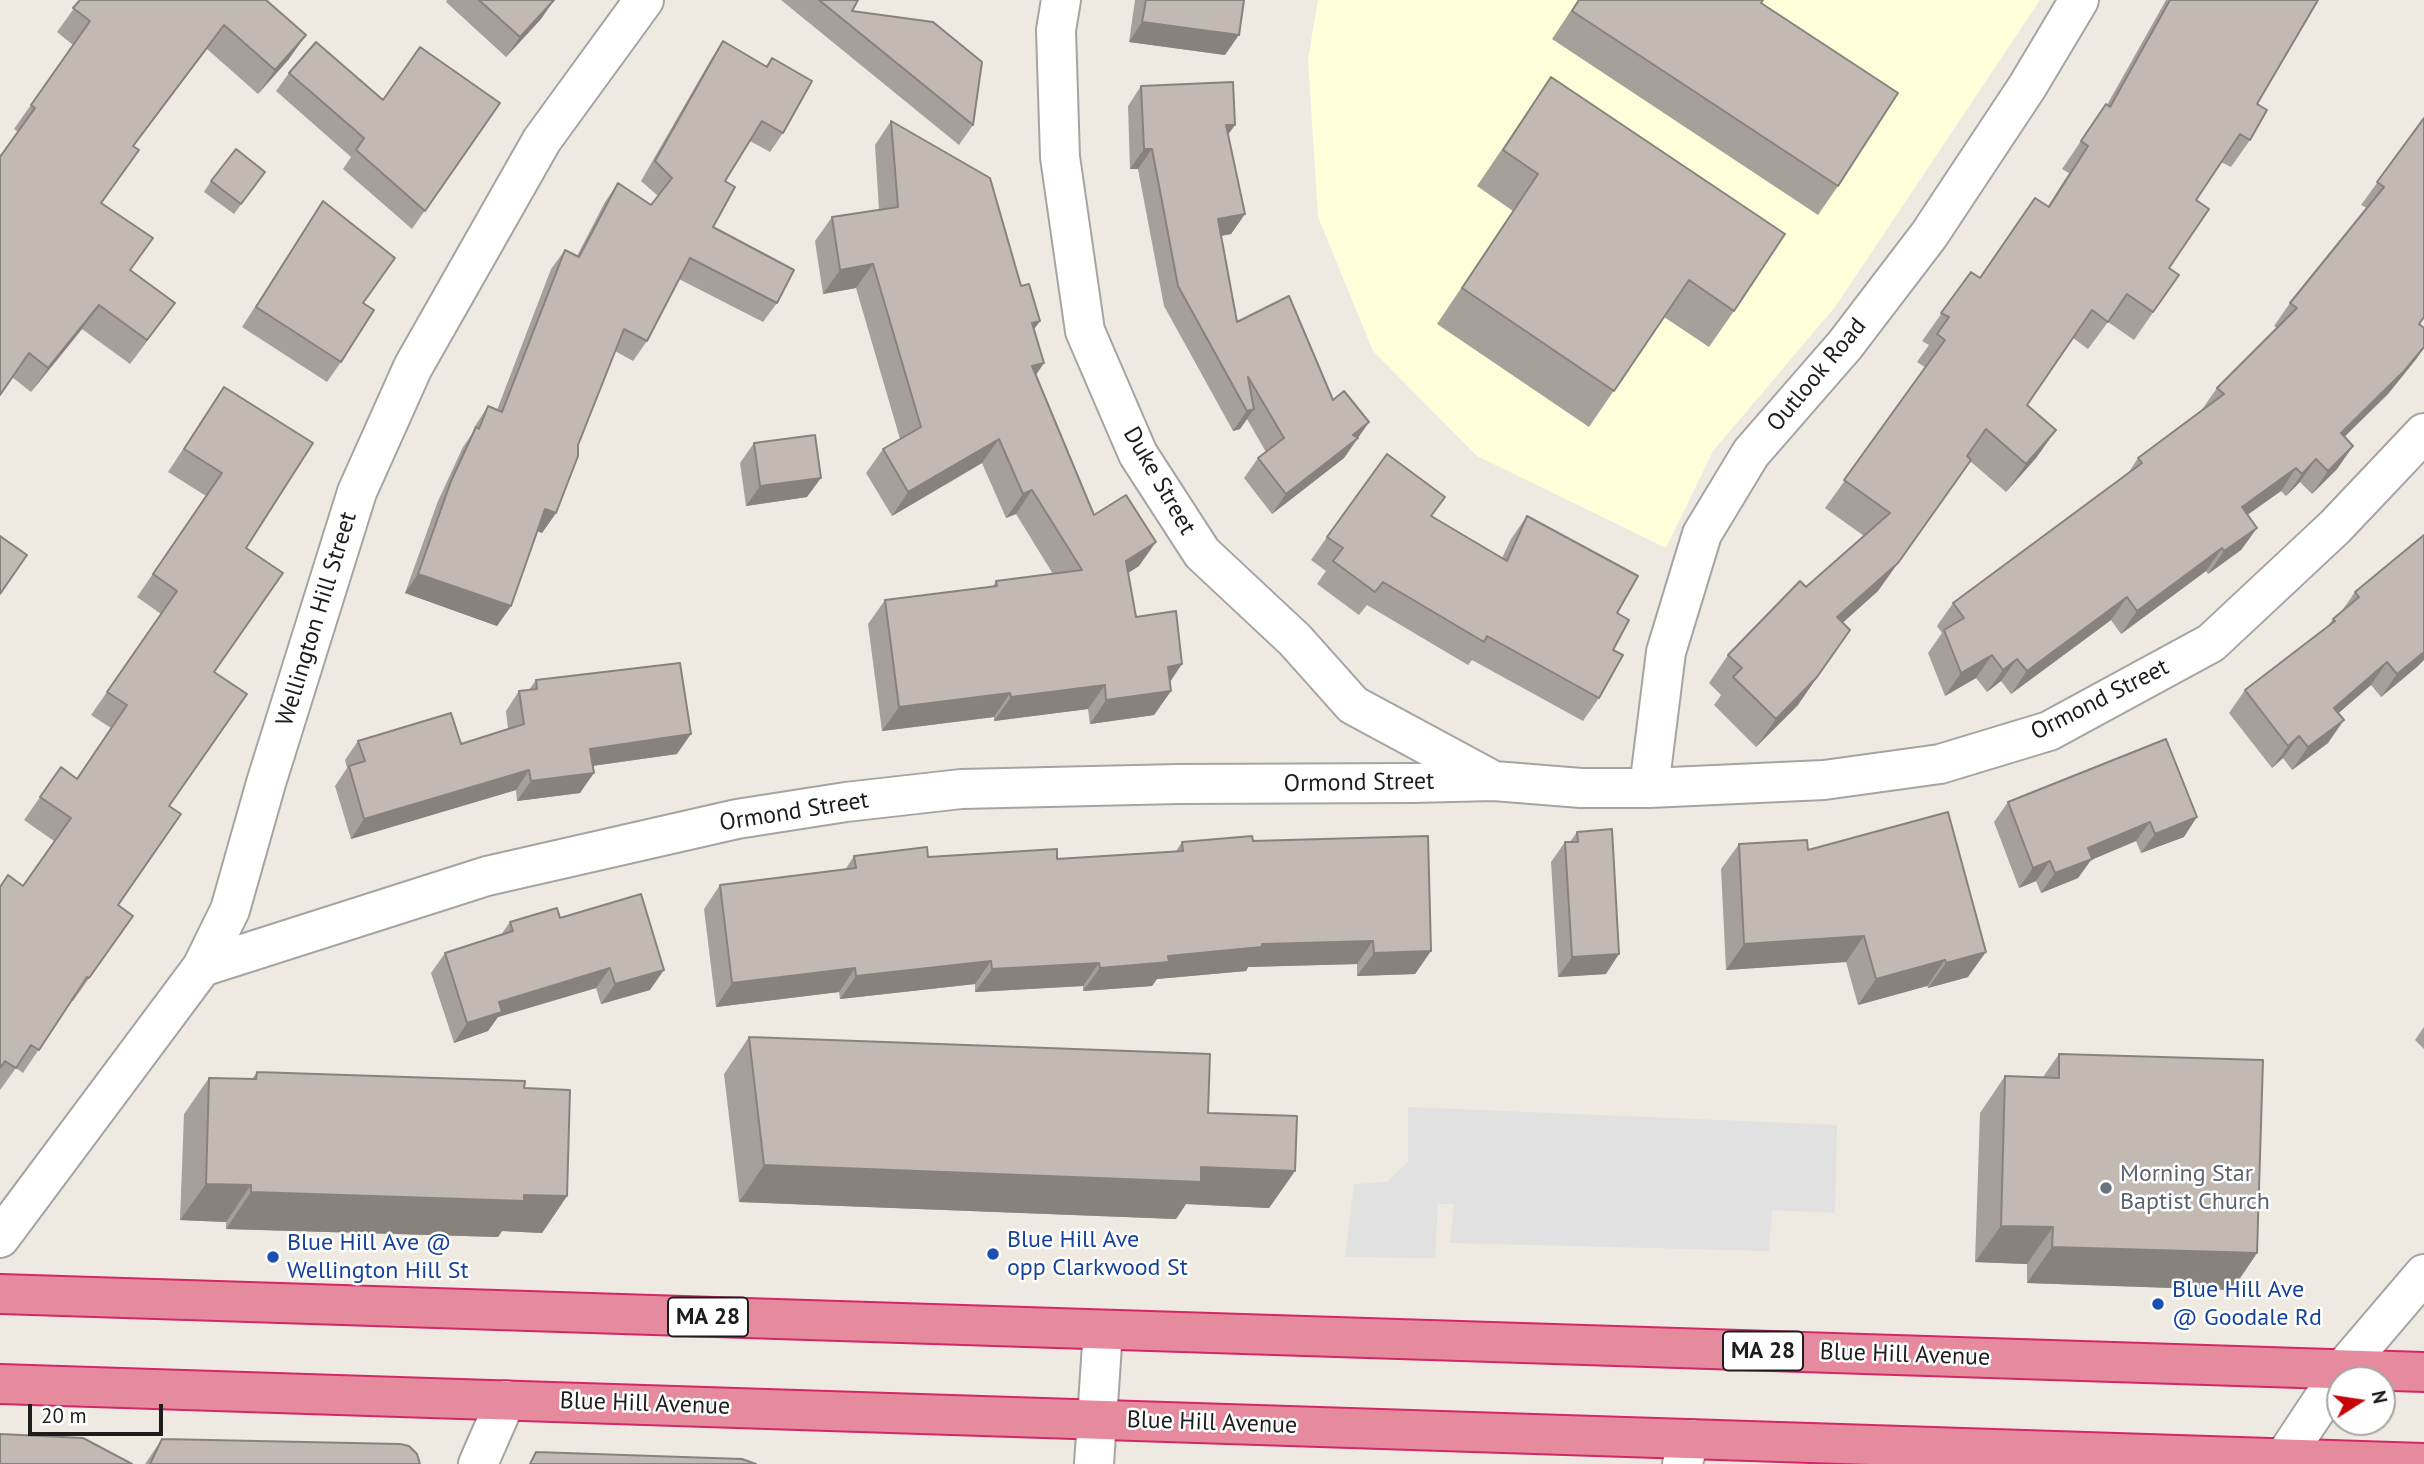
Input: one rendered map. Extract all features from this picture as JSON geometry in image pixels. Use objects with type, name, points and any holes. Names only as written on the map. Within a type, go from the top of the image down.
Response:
[{"type":"highway","name":"Blue Hill Avenue","points":[[0,1294],[2326,1368]]},
{"type":"highway","name":"Blue Hill Avenue","points":[[2396,1371],[2424,1372]]},
{"type":"highway","name":"Blue Hill Avenue","points":[[0,1384],[1097,1420],[1686,1452],[2424,1463]]},
{"type":"street","name":"Wellington Hill Street","points":[[0,1238],[202,967],[230,910],[266,783],[356,492],[413,367],[542,140],[644,0]]},
{"type":"street","name":"Duke Street","points":[[1061,0],[1056,30],[1060,157],[1085,331],[1138,454],[1202,553],[1295,640],[1353,705],[1494,781]]},
{"type":"street","name":"Outlook Road","points":[[1649,788],[1666,652],[1702,534],[1751,453],[1845,345],[1929,235],[2026,87],[2079,0]]},
{"type":"street","name":"Ormond Street","points":[[202,967],[487,876],[737,819],[846,802],[961,789],[1179,784],[1494,781],[1581,788],[1649,788],[1824,780],[1940,764],[2049,731],[2211,643],[2335,527],[2424,433]]},
{"type":"street","points":[[2346,1366],[2424,1274]]},
{"type":"street","points":[[1094,1464],[1103,1330]]},
{"type":"street","points":[[2282,1461],[2326,1395]]},
{"type":"street","points":[[478,1464],[506,1400]]},
{"type":"shaded area","points":[[1318,0],[2040,0],[1835,307],[1713,451],[1666,548],[1477,456],[1373,351],[1318,217],[1308,59]]},
{"type":"shaded area","points":[[1408,1107],[1837,1125],[1835,1213],[1772,1210],[1769,1251],[1450,1243],[1454,1204],[1438,1204],[1435,1258],[1345,1257],[1354,1184],[1387,1182],[1408,1162]]},
{"type":"building","points":[[80,0],[266,0],[306,35],[275,70],[224,25],[133,146],[139,150],[101,203],[153,238],[130,270],[175,303],[147,340],[99,305],[48,368],[29,353],[0,395],[0,157],[35,108],[31,105],[90,21],[73,8]]},
{"type":"building","points":[[479,0],[554,0],[520,37]]},
{"type":"building","points":[[819,0],[858,0],[852,11],[933,22],[982,62],[973,125]]},
{"type":"building","points":[[1146,0],[1244,0],[1239,35],[1142,22]]},
{"type":"building","points":[[1579,0],[1763,0],[1761,3],[1898,93],[1838,186],[1572,11]]},
{"type":"building","points":[[2170,0],[2318,0],[2257,104],[2267,110],[2250,140],[2240,134],[2196,200],[2209,209],[2169,268],[2179,275],[2153,312],[2127,294],[2108,322],[2092,310],[2027,405],[2056,430],[2026,464],[1986,429],[1967,456],[1971,460],[1898,563],[1837,617],[1850,630],[1817,677],[1776,719],[1733,677],[1742,668],[1728,655],[1800,581],[1806,587],[1890,513],[1844,480],[1945,340],[1937,334],[1949,317],[1941,313],[1971,272],[1980,278],[2035,198],[2049,207],[2088,146],[2081,141],[2106,104],[2110,107]]},
{"type":"building","points":[[723,41],[767,67],[772,58],[812,81],[783,133],[762,121],[725,181],[735,187],[713,227],[794,270],[777,303],[690,258],[647,341],[624,329],[578,445],[578,456],[556,513],[545,509],[511,606],[418,574],[451,481],[476,427],[479,429],[488,406],[502,412],[565,250],[579,257],[618,183],[651,205],[672,178],[655,161]]},
{"type":"building","points":[[316,42],[383,100],[420,47],[500,103],[425,211],[356,150],[364,138],[289,73]]},
{"type":"building","points":[[1551,77],[1785,234],[1734,311],[1689,280],[1614,391],[1462,288],[1538,174],[1503,150]]},
{"type":"building","points":[[1233,82],[1235,125],[1226,125],[1245,214],[1218,219],[1237,322],[1289,296],[1333,400],[1344,391],[1369,422],[1353,435],[1358,438],[1286,494],[1258,458],[1284,438],[1248,377],[1254,409],[1247,411],[1178,286],[1152,149],[1144,149],[1141,86]]},
{"type":"building","points":[[2424,118],[2424,317],[2419,324],[2424,328],[2424,347],[2404,371],[2341,433],[2353,446],[2328,471],[2316,459],[2302,474],[2296,468],[2242,507],[2257,528],[2224,551],[2222,548],[2137,611],[2127,597],[2027,671],[2017,659],[2003,670],[1992,655],[1961,673],[1944,630],[1964,618],[1953,603],[2142,463],[2138,458],[2224,394],[2217,388],[2297,308],[2290,303],[2384,187],[2377,182]]},
{"type":"building","points":[[891,121],[990,178],[1021,286],[1029,284],[1040,321],[1032,323],[1044,363],[1032,366],[1094,515],[1126,495],[1156,542],[1126,561],[1136,617],[1176,611],[1182,664],[1168,667],[1171,691],[1106,700],[1105,685],[1011,697],[1010,693],[899,707],[885,600],[997,586],[996,581],[1082,570],[1032,490],[1023,494],[999,439],[908,492],[883,449],[921,427],[873,264],[840,270],[832,217],[898,207]]},
{"type":"building","points":[[236,149],[265,172],[241,204],[211,181]]},
{"type":"building","points":[[323,201],[395,258],[363,303],[374,310],[341,362],[256,307]]},
{"type":"building","points":[[224,387],[313,443],[246,548],[283,573],[214,672],[247,694],[169,806],[181,814],[118,905],[133,916],[89,978],[87,977],[39,1050],[31,1045],[16,1068],[5,1061],[0,1068],[0,887],[8,875],[23,886],[71,818],[40,797],[61,767],[77,779],[127,705],[107,692],[177,591],[153,574],[222,473],[184,449]]},
{"type":"building","points":[[815,435],[821,478],[760,486],[754,443]]},
{"type":"building","points":[[1387,454],[1445,497],[1431,516],[1507,561],[1527,516],[1638,576],[1617,613],[1629,620],[1613,650],[1623,655],[1599,698],[1487,636],[1484,642],[1383,582],[1375,592],[1333,561],[1343,548],[1327,537]]},
{"type":"building","points":[[2424,535],[2424,652],[2397,674],[2387,662],[2334,708],[2344,720],[2308,747],[2299,736],[2288,746],[2245,690],[2335,621],[2333,619],[2359,597],[2355,592]]},
{"type":"building","points":[[0,536],[27,555],[0,594]]},
{"type":"building","points":[[680,663],[691,734],[590,749],[594,773],[531,781],[529,770],[364,819],[349,766],[365,761],[358,741],[451,713],[461,744],[524,724],[519,691],[537,689],[536,680]]},
{"type":"building","points":[[2166,739],[2197,817],[2155,834],[2150,822],[2088,848],[2092,859],[2055,873],[2050,861],[2033,868],[2008,802]]},
{"type":"building","points":[[1948,812],[1986,952],[1876,979],[1864,936],[1744,944],[1739,844],[1807,840],[1808,850]]},
{"type":"building","points":[[1612,829],[1619,954],[1572,957],[1565,842],[1578,842],[1577,832]]},
{"type":"building","points":[[1252,836],[1253,841],[1428,836],[1431,951],[1374,953],[1373,941],[1262,944],[1262,947],[1168,956],[1169,962],[1100,968],[1099,963],[992,969],[991,961],[856,976],[855,968],[732,983],[720,885],[856,868],[854,856],[927,847],[928,857],[1057,849],[1057,859],[1183,851],[1182,842]]},
{"type":"building","points":[[641,894],[664,970],[615,984],[610,968],[499,1002],[502,1012],[467,1023],[445,953],[513,931],[510,922],[557,908],[560,918]]},
{"type":"building","points":[[749,1037],[1210,1054],[1208,1113],[1297,1116],[1295,1171],[1201,1167],[1201,1182],[764,1165]]},
{"type":"building","name":"Morning Star Baptist Church","points":[[2059,1054],[2263,1060],[2257,1253],[2052,1247],[2053,1227],[2001,1226],[2005,1076],[2059,1078]]},
{"type":"building","points":[[257,1072],[525,1081],[524,1088],[570,1090],[567,1196],[524,1195],[524,1201],[251,1192],[251,1185],[206,1184],[209,1078],[256,1079]]},
{"type":"building","points":[[0,1434],[83,1438],[132,1464],[0,1464]]},
{"type":"building","points":[[162,1439],[400,1444],[409,1446],[417,1454],[420,1464],[150,1464]]},
{"type":"building","points":[[536,1452],[742,1459],[756,1464],[530,1464]]},
{"type":"place","name":"Morning Star Baptist Church","points":[[2106,1188]]},
{"type":"place","name":"Blue Hill Ave opp Clarkwood St","points":[[993,1254]]},
{"type":"place","name":"Blue Hill Ave @ Wellington Hill St","points":[[273,1257]]},
{"type":"place","name":"Blue Hill Ave @ Goodale Rd","points":[[2158,1304]]}]
